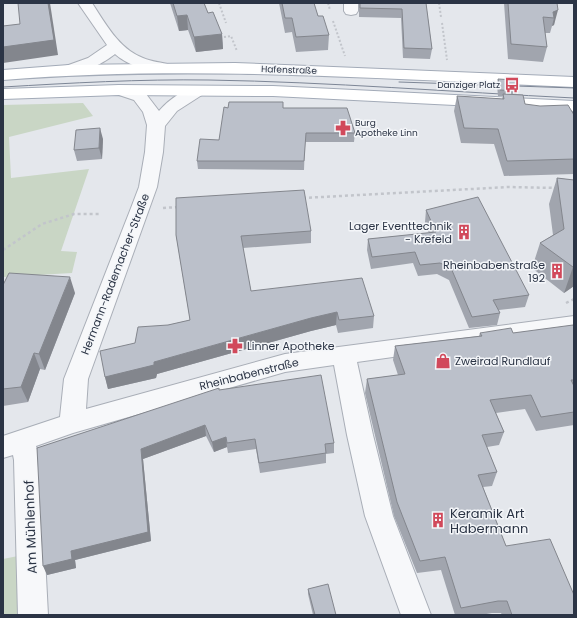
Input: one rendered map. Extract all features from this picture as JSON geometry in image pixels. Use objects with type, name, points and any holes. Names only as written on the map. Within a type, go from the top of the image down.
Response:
[{"type":"main road","name":"Hafenstraße","points":[[3,75],[69,70],[235,68],[574,82]]},
{"type":"main road","name":"Hafenstraße","points":[[3,94],[119,90],[273,91],[574,106]]},
{"type":"street","points":[[85,3],[114,46],[134,60],[146,65],[165,68]]},
{"type":"street","points":[[69,70],[96,61],[106,55],[114,46]]},
{"type":"street","name":"Hermann-Rademacher-Straße","points":[[72,422],[76,379],[141,208],[148,187],[154,152],[156,125],[151,111],[140,97],[119,90]]},
{"type":"street","points":[[156,125],[171,107],[199,90]]},
{"type":"street","name":"Rheinbabenstraße","points":[[12,444],[72,422],[285,363],[574,324]]},
{"type":"street","points":[[344,355],[380,516],[416,615]]},
{"type":"street","name":"Am Mühlenhof","points":[[12,444],[27,460],[33,615]]},
{"type":"path","points":[[219,3],[226,23]]},
{"type":"path","points":[[328,3],[330,10]]},
{"type":"path","points":[[439,3],[441,17]]},
{"type":"path","points":[[332,17],[350,72]]},
{"type":"path","points":[[442,23],[449,76]]},
{"type":"path","points":[[224,37],[231,36],[237,54]]},
{"type":"path","points":[[298,198],[509,187],[560,188]]},
{"type":"path","points":[[174,207],[182,207]]},
{"type":"path","points":[[3,250],[42,224],[74,214],[99,214]]},
{"type":"green space","points":[[83,103],[93,116],[9,137],[11,178],[89,169],[61,251],[77,252],[72,273],[3,277],[3,105]]},
{"type":"green space","points":[[23,555],[23,615],[3,615],[3,559]]},
{"type":"building","points":[[18,3],[48,3],[54,40],[3,47],[3,26],[20,24]]},
{"type":"building","points":[[173,3],[204,3],[208,13],[213,12],[222,34],[194,37],[187,15],[177,16]]},
{"type":"building","points":[[282,3],[314,3],[318,16],[323,16],[329,35],[296,37],[292,18],[285,18]]},
{"type":"building","points":[[360,3],[426,3],[432,49],[404,48],[402,9],[360,8]]},
{"type":"building","points":[[508,3],[557,3],[558,10],[553,12],[554,18],[543,17],[547,47],[511,44]]},
{"type":"building","points":[[498,79],[515,80],[517,91],[500,90]]},
{"type":"building","points":[[503,94],[523,95],[525,104],[540,106],[568,105],[574,115],[574,159],[507,161],[498,129],[464,128],[457,96],[504,99]]},
{"type":"building","points":[[229,102],[283,102],[283,108],[347,108],[355,133],[306,133],[304,161],[197,161],[200,139],[219,140],[224,107],[228,108]]},
{"type":"building","points":[[100,128],[99,148],[74,150],[76,130]]},
{"type":"building","points":[[557,178],[574,180],[574,267],[540,243],[564,229]]},
{"type":"building","points":[[304,190],[311,231],[241,236],[251,291],[362,278],[374,316],[339,320],[337,312],[154,362],[154,365],[105,377],[100,351],[135,343],[138,327],[168,325],[190,320],[176,235],[176,198]]},
{"type":"building","points":[[478,197],[529,295],[493,300],[500,313],[472,317],[451,268],[440,263],[420,265],[415,252],[372,257],[368,239],[436,232],[426,210]]},
{"type":"building","points":[[9,273],[70,277],[39,354],[34,353],[21,387],[3,389],[3,285]]},
{"type":"building","points":[[573,325],[574,380],[571,380],[574,386],[574,412],[541,417],[531,395],[490,400],[504,432],[482,435],[497,472],[478,475],[506,546],[550,539],[574,595],[574,615],[512,615],[507,601],[498,601],[461,608],[445,557],[420,561],[397,502],[367,379],[405,374],[395,346],[482,336],[480,333],[511,328],[513,333]]},
{"type":"building","points":[[321,375],[334,443],[325,444],[326,453],[259,463],[255,439],[227,443],[226,437],[212,442],[205,425],[141,449],[148,532],[71,551],[72,559],[43,566],[37,448],[219,388],[219,390]]},
{"type":"building","points":[[328,584],[336,615],[315,615],[308,589]]},
{"type":"tram line","points":[[3,87],[131,81],[209,80],[345,85],[574,98]]},
{"type":"tram line","points":[[399,82],[574,88]]},
{"type":"place","name":"Danziger Platz","points":[[512,85]]},
{"type":"place","name":"Burg Apotheke Linn","points":[[343,128]]},
{"type":"place","name":"Lager Eventtechnik - Krefeld","points":[[464,232]]},
{"type":"place","name":"Rheinbabenstraße 192","points":[[557,271]]},
{"type":"place","name":"Linner Apotheke","points":[[235,346]]},
{"type":"place","name":"Zweirad Rundlauf","points":[[443,361]]},
{"type":"place","name":"Keramik Art Habermann","points":[[438,520]]}]
